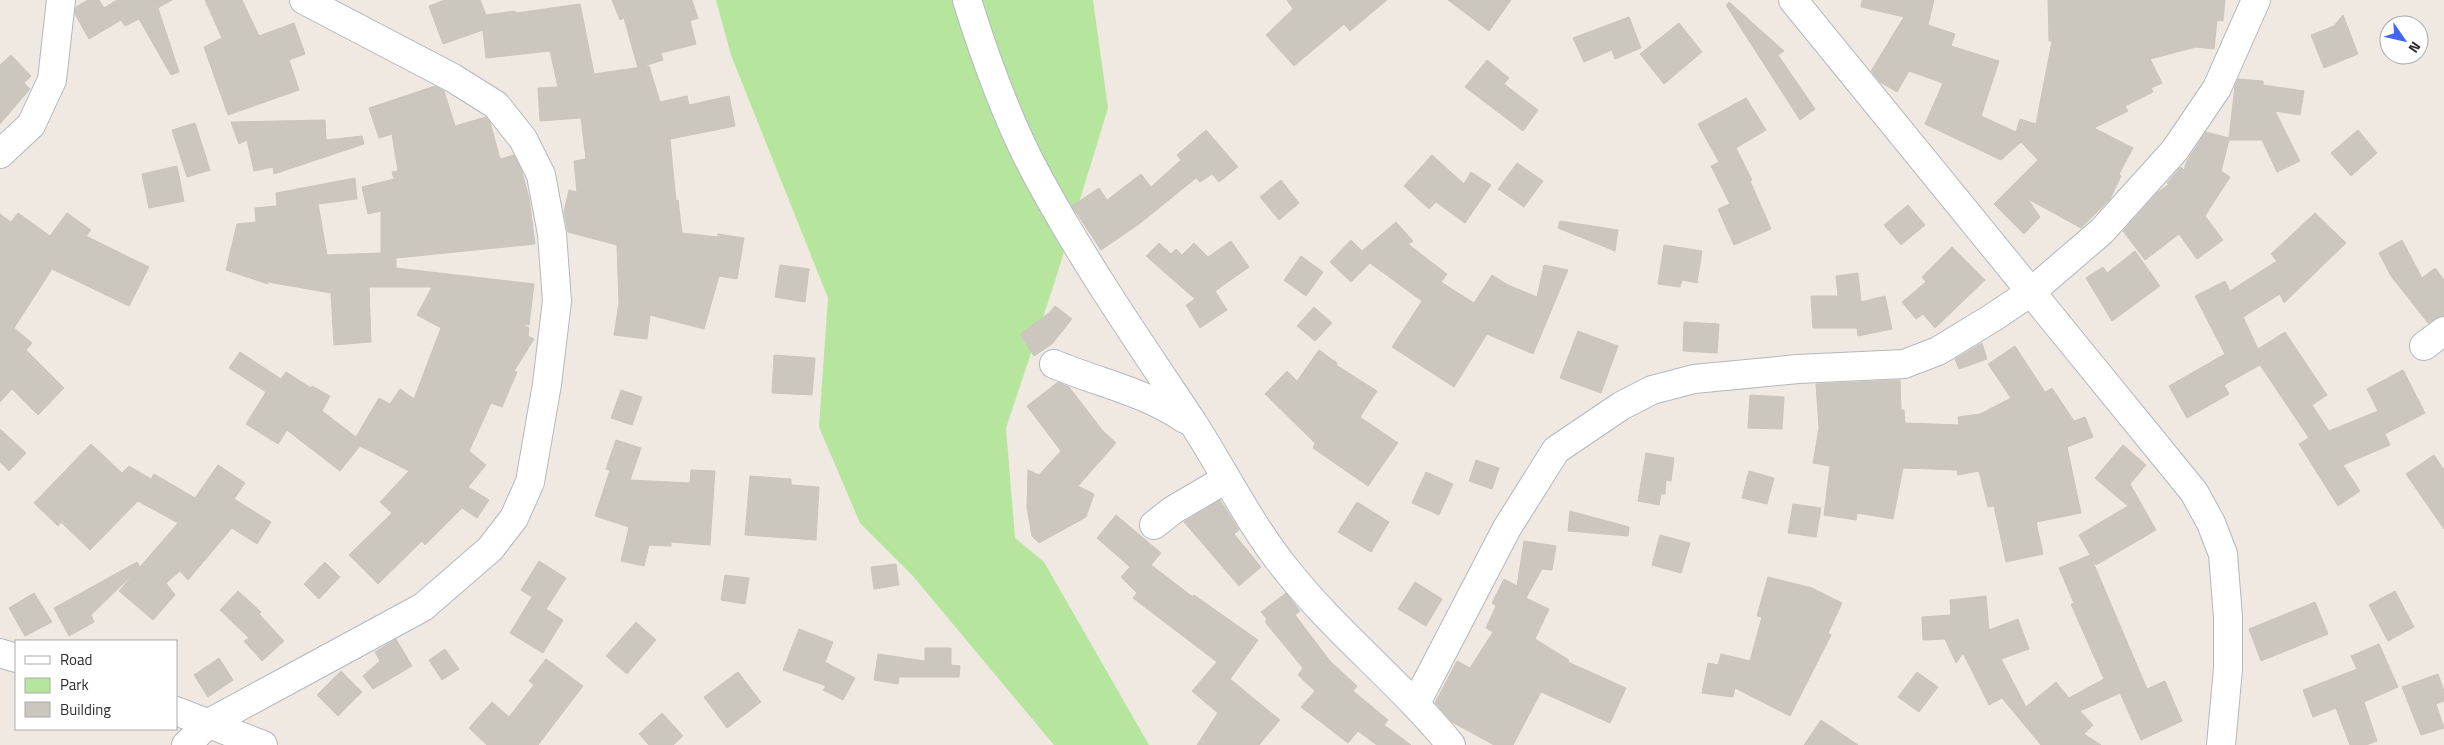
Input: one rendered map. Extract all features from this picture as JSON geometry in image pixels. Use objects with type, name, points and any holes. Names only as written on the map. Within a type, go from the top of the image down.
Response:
[{"type":"street","points":[[0,154],[31,125],[52,80],[61,0]]},
{"type":"street","points":[[186,745],[209,723],[423,608],[490,548],[514,518],[530,482],[548,375],[558,301],[552,234],[541,175],[523,139],[496,105],[453,78],[304,0]]},
{"type":"street","points":[[966,0],[990,71],[1038,178],[1144,352],[1194,425],[1245,511],[1284,567],[1310,598],[1348,639],[1416,703],[1451,745]]},
{"type":"street","points":[[1793,0],[2194,492],[2211,523],[2223,554],[2228,617],[2228,669],[2221,745]]},
{"type":"street","points":[[1416,703],[1507,528],[1556,450],[1621,406],[1652,390],[1694,379],[1798,369],[1904,364],[1938,351],[2030,292],[2102,231],[2175,150],[2217,88],[2256,0]]},
{"type":"street","points":[[1054,364],[1128,389],[1161,403],[1194,425]]},
{"type":"street","points":[[1154,525],[1173,510],[1226,479]]},
{"type":"street","points":[[0,653],[15,658]]},
{"type":"street","points":[[178,712],[263,745]]},
{"type":"green space","points":[[716,0],[1093,0],[1108,108],[1055,281],[1006,428],[1015,538],[1044,562],[1149,745],[1054,745],[912,575],[860,523],[819,427],[828,298],[731,55]]},
{"type":"building","points":[[88,0],[99,0],[104,8],[117,0],[172,0],[158,8],[179,72],[171,75],[139,19],[125,26],[121,20],[89,39],[75,14],[76,7]]},
{"type":"building","points":[[205,0],[242,0],[259,36],[294,23],[305,54],[289,60],[299,90],[228,115],[204,47],[222,38]]},
{"type":"building","points":[[445,0],[480,0],[486,15],[515,11],[516,13],[580,4],[594,74],[649,66],[660,102],[687,96],[689,105],[729,96],[735,126],[670,139],[676,201],[678,200],[682,233],[718,237],[718,234],[744,238],[737,279],[719,276],[704,329],[650,315],[647,339],[614,335],[619,303],[617,245],[568,232],[564,212],[569,190],[577,192],[574,161],[586,159],[581,118],[540,121],[538,88],[558,87],[550,51],[486,58],[483,30],[443,44],[429,6]]},
{"type":"building","points":[[612,0],[692,0],[698,18],[690,21],[696,44],[661,53],[663,60],[638,68],[624,18],[620,20]]},
{"type":"building","points":[[1287,0],[1387,0],[1350,31],[1344,24],[1294,66],[1266,35],[1293,9]]},
{"type":"building","points":[[1448,0],[1511,0],[1489,31]]},
{"type":"building","points":[[1862,0],[1934,0],[1928,25],[1955,34],[1951,46],[1999,61],[1981,116],[2016,132],[2020,119],[2036,124],[2052,41],[2049,41],[2048,0],[2225,0],[2223,21],[2217,20],[2214,49],[2196,47],[2150,59],[2162,83],[2151,88],[2153,92],[2125,106],[2128,111],[2094,128],[2133,148],[2119,174],[2121,176],[2110,199],[2081,228],[2028,199],[2040,217],[2024,234],[1994,204],[2038,160],[2021,142],[2001,160],[1925,124],[1943,83],[1909,71],[1897,92],[1880,82],[1871,71],[1904,17],[1861,7]]},
{"type":"building","points":[[1729,2],[1784,51],[1778,55],[1815,109],[1800,120],[1726,5]]},
{"type":"building","points":[[2343,15],[2358,54],[2324,68],[2311,35],[2334,26]]},
{"type":"building","points":[[1629,17],[1641,48],[1615,59],[1612,50],[1584,62],[1573,38]]},
{"type":"building","points":[[1679,23],[1702,52],[1664,84],[1640,54]]},
{"type":"building","points":[[11,55],[31,76],[24,83],[30,89],[0,124],[0,65]]},
{"type":"building","points":[[1487,60],[1509,78],[1504,84],[1538,110],[1523,131],[1465,87]]},
{"type":"building","points":[[2238,79],[2263,81],[2263,85],[2304,91],[2300,115],[2275,111],[2300,161],[2277,172],[2262,140],[2229,140],[2221,171],[2230,177],[2205,216],[2223,240],[2197,259],[2179,234],[2145,260],[2123,231],[2157,193],[2169,184],[2167,183],[2181,167],[2184,170],[2187,161],[2206,132],[2229,138],[2235,86]]},
{"type":"building","points":[[435,86],[444,91],[455,126],[486,117],[490,122],[500,159],[514,155],[522,172],[529,198],[535,244],[396,258],[396,268],[534,284],[529,325],[521,324],[529,328],[528,336],[534,339],[514,371],[517,372],[502,407],[491,403],[469,451],[486,465],[468,487],[489,500],[477,518],[462,508],[425,545],[422,541],[378,584],[349,555],[392,513],[380,502],[409,471],[360,446],[340,471],[287,430],[278,444],[246,424],[266,392],[229,368],[240,352],[281,379],[286,372],[311,388],[312,386],[330,396],[322,411],[356,437],[379,398],[390,404],[400,389],[414,399],[441,328],[417,315],[432,287],[369,287],[371,342],[334,345],[331,293],[268,282],[268,284],[226,270],[237,224],[256,222],[255,208],[277,206],[276,193],[355,178],[357,199],[318,204],[327,255],[381,253],[381,211],[368,214],[362,187],[394,179],[392,172],[398,171],[392,134],[379,138],[369,108]]},
{"type":"building","points":[[1746,98],[1766,130],[1736,148],[1752,180],[1750,181],[1771,229],[1734,245],[1718,209],[1730,204],[1711,166],[1719,162],[1698,124]]},
{"type":"building","points":[[325,120],[326,140],[362,136],[364,144],[274,174],[273,167],[254,171],[247,140],[239,144],[231,122]]},
{"type":"building","points":[[195,123],[210,170],[187,177],[172,130]]},
{"type":"building","points":[[1206,130],[1238,167],[1219,182],[1212,174],[1200,182],[1196,178],[1139,224],[1101,250],[1072,206],[1099,188],[1107,200],[1141,174],[1151,187],[1181,160],[1177,155]]},
{"type":"building","points":[[2358,130],[2377,153],[2351,176],[2331,153]]},
{"type":"building","points":[[1432,155],[1464,184],[1471,172],[1491,185],[1465,223],[1436,202],[1429,209],[1404,186]]},
{"type":"building","points":[[1517,163],[1543,181],[1524,207],[1498,189]]},
{"type":"building","points":[[177,166],[184,201],[149,208],[142,174]]},
{"type":"building","points":[[1281,180],[1299,203],[1279,220],[1260,197]]},
{"type":"building","points":[[1908,205],[1925,225],[1901,245],[1884,225]]},
{"type":"building","points":[[18,213],[50,236],[67,213],[91,230],[86,236],[149,267],[129,306],[52,269],[14,328],[32,343],[26,350],[64,388],[38,415],[12,389],[0,402],[0,214],[11,222]]},
{"type":"building","points":[[2315,213],[2346,243],[2284,303],[2280,294],[2243,317],[2258,349],[2285,332],[2327,395],[2312,405],[2329,431],[2378,411],[2367,389],[2403,370],[2425,413],[2385,434],[2390,445],[2343,465],[2360,491],[2338,506],[2299,444],[2309,438],[2260,365],[2224,385],[2229,394],[2187,418],[2169,386],[2225,354],[2195,296],[2225,281],[2230,291],[2277,261],[2271,254]]},
{"type":"building","points":[[1560,221],[1618,230],[1615,251],[1558,228]]},
{"type":"building","points":[[1396,222],[1413,241],[1408,244],[1447,274],[1441,282],[1474,303],[1492,275],[1508,285],[1537,297],[1544,265],[1568,270],[1533,354],[1487,334],[1454,387],[1392,347],[1422,301],[1370,263],[1351,282],[1330,262],[1351,240],[1362,251]]},
{"type":"building","points":[[2402,240],[2422,278],[2435,268],[2444,280],[2444,316],[2428,323],[2391,276],[2379,253]]},
{"type":"building","points":[[1231,241],[1249,267],[1215,291],[1227,310],[1200,328],[1186,305],[1195,299],[1146,256],[1159,243],[1171,254],[1176,249],[1182,255],[1194,243],[1208,257]]},
{"type":"building","points":[[1664,245],[1702,251],[1697,283],[1682,280],[1680,287],[1658,284]]},
{"type":"building","points":[[1952,247],[1985,280],[1935,328],[1923,314],[1916,319],[1902,302],[1926,282],[1922,277]]},
{"type":"building","points":[[2135,251],[2160,286],[2112,321],[2086,278],[2103,267],[2107,273]]},
{"type":"building","points":[[1301,256],[1323,272],[1306,296],[1284,280]]},
{"type":"building","points":[[780,265],[809,269],[805,302],[775,297]]},
{"type":"building","points":[[1858,273],[1861,302],[1885,296],[1892,329],[1858,336],[1857,328],[1813,328],[1811,296],[1838,296],[1836,276]]},
{"type":"building","points":[[1055,306],[1072,319],[1052,344],[1034,356],[1020,334],[1049,313]]},
{"type":"building","points":[[1314,307],[1332,323],[1315,341],[1297,326]]},
{"type":"building","points":[[1684,322],[1719,324],[1717,353],[1683,351]]},
{"type":"building","points":[[1578,331],[1618,346],[1601,393],[1560,378]]},
{"type":"building","points":[[1982,343],[1987,359],[1959,369],[1955,359]]},
{"type":"building","points":[[2015,346],[2045,392],[2052,388],[2074,421],[2085,417],[2093,437],[2067,447],[2081,513],[2036,522],[2043,554],[2006,562],[1994,506],[1988,507],[1979,471],[1958,475],[1957,470],[1903,468],[1893,519],[1857,513],[1856,520],[1824,515],[1830,466],[1813,463],[1819,428],[1816,384],[1900,380],[1901,410],[1904,410],[1905,423],[1959,425],[1958,417],[1980,414],[2011,398],[1988,364]]},
{"type":"building","points":[[1319,350],[1337,363],[1336,365],[1377,391],[1360,417],[1398,443],[1368,486],[1313,448],[1315,443],[1265,394],[1287,371],[1297,381]]},
{"type":"building","points":[[774,355],[815,358],[812,395],[772,393]]},
{"type":"building","points":[[1058,382],[1069,387],[1103,431],[1116,443],[1078,486],[1094,494],[1086,517],[1039,543],[1032,536],[1027,508],[1028,470],[1039,475],[1061,451],[1027,406]]},
{"type":"building","points":[[621,390],[642,397],[632,425],[611,418]]},
{"type":"building","points":[[1750,395],[1784,397],[1782,429],[1748,428]]},
{"type":"building","points":[[0,429],[26,453],[9,471],[0,462]]},
{"type":"building","points":[[616,440],[641,448],[630,480],[690,483],[691,470],[715,471],[710,545],[671,542],[671,546],[649,545],[644,566],[621,561],[629,527],[595,516],[610,470],[606,469]]},
{"type":"building","points":[[91,444],[122,473],[129,466],[151,479],[154,474],[195,498],[218,465],[245,483],[234,499],[271,522],[257,544],[232,528],[188,580],[180,571],[166,583],[175,595],[153,620],[119,591],[138,569],[91,615],[94,622],[69,636],[54,608],[137,562],[140,567],[178,523],[138,501],[90,550],[61,522],[58,526],[34,503]]},
{"type":"building","points":[[2123,445],[2146,465],[2130,484],[2156,530],[2096,565],[2079,535],[2128,506],[2095,478]]},
{"type":"building","points":[[1646,453],[1674,458],[1671,481],[1666,480],[1665,494],[1661,494],[1659,505],[1638,501]]},
{"type":"building","points":[[2434,455],[2444,470],[2444,529],[2406,474]]},
{"type":"building","points":[[1476,460],[1499,468],[1492,489],[1469,481]]},
{"type":"building","points":[[1749,471],[1774,478],[1767,504],[1742,498]]},
{"type":"building","points":[[1426,472],[1453,484],[1439,515],[1412,503]]},
{"type":"building","points":[[750,476],[791,479],[791,485],[819,487],[816,540],[745,535]]},
{"type":"building","points":[[1220,500],[1239,530],[1234,534],[1261,567],[1239,586],[1184,522]]},
{"type":"building","points":[[1357,502],[1389,522],[1371,552],[1338,532]]},
{"type":"building","points":[[1793,504],[1821,508],[1816,537],[1788,533]]},
{"type":"building","points":[[1570,511],[1629,527],[1628,536],[1568,531]]},
{"type":"building","points":[[1116,515],[1161,553],[1151,565],[1193,597],[1194,595],[1258,640],[1230,679],[1280,720],[1259,745],[1197,745],[1218,713],[1192,691],[1217,662],[1133,598],[1137,593],[1121,577],[1130,567],[1097,538]]},
{"type":"building","points":[[1660,535],[1690,543],[1681,573],[1652,565]]},
{"type":"building","points":[[1524,541],[1556,546],[1552,570],[1542,569],[1526,598],[1549,609],[1535,639],[1569,660],[1568,662],[1626,688],[1610,723],[1541,692],[1513,745],[1494,745],[1452,722],[1435,703],[1457,661],[1470,668],[1493,632],[1486,628],[1496,606],[1492,603],[1504,579],[1517,586]]},
{"type":"building","points":[[2090,555],[2147,689],[2165,681],[2182,721],[2141,740],[2120,693],[2080,711],[2093,725],[2084,734],[2101,745],[2041,745],[2002,698],[1989,705],[1963,653],[1956,663],[1945,639],[1923,640],[1922,617],[1951,615],[1950,600],[1986,596],[1989,630],[2018,619],[2029,649],[2001,659],[2026,707],[2056,682],[2069,698],[2104,679],[2071,604],[2074,603],[2059,568]]},
{"type":"building","points":[[539,561],[566,578],[546,609],[563,620],[543,653],[510,633],[532,597],[521,590]]},
{"type":"building","points":[[325,562],[340,577],[319,599],[304,584]]},
{"type":"building","points":[[896,564],[899,585],[874,589],[871,567]]},
{"type":"building","points":[[725,575],[749,578],[745,604],[721,600]]},
{"type":"building","points":[[1768,577],[1812,588],[1842,603],[1828,633],[1831,635],[1790,716],[1735,688],[1733,697],[1702,693],[1708,663],[1718,665],[1721,654],[1750,661],[1762,617],[1757,616]]},
{"type":"building","points":[[1415,582],[1442,599],[1426,626],[1398,609]]},
{"type":"building","points":[[238,591],[261,612],[259,614],[284,641],[262,661],[244,641],[249,638],[220,610]]},
{"type":"building","points":[[2395,591],[2414,627],[2388,641],[2369,605]]},
{"type":"building","points":[[34,593],[52,622],[25,636],[9,608]]},
{"type":"building","points":[[1286,593],[1300,611],[1295,615],[1330,661],[1357,686],[1353,691],[1388,720],[1384,725],[1411,745],[1377,745],[1358,731],[1348,743],[1301,707],[1315,691],[1298,675],[1303,668],[1265,622],[1267,619],[1261,612]]},
{"type":"building","points":[[2315,602],[2328,634],[2261,661],[2249,629]]},
{"type":"building","points":[[636,622],[656,640],[627,674],[606,656]]},
{"type":"building","points":[[799,629],[833,642],[825,662],[855,678],[843,700],[823,690],[826,686],[783,670]]},
{"type":"building","points":[[396,639],[412,666],[373,689],[363,676],[380,661],[375,652]]},
{"type":"building","points":[[2379,644],[2398,687],[2364,702],[2377,741],[2366,745],[2350,745],[2336,708],[2313,717],[2303,690],[2357,669],[2351,656]]},
{"type":"building","points":[[925,648],[951,648],[951,665],[960,666],[959,677],[899,677],[898,684],[874,680],[878,654],[925,661]]},
{"type":"building","points":[[445,649],[459,669],[442,680],[429,660]]},
{"type":"building","points":[[219,658],[233,680],[208,697],[194,675]]},
{"type":"building","points":[[546,659],[583,686],[538,745],[487,745],[469,728],[492,702],[509,717],[534,685],[529,681]]},
{"type":"building","points":[[341,671],[362,692],[338,716],[317,695]]},
{"type":"building","points":[[738,672],[761,702],[727,728],[704,697]]},
{"type":"building","points":[[1917,672],[1938,687],[1919,712],[1898,697]]},
{"type":"building","points":[[2438,674],[2444,691],[2444,701],[2436,704],[2444,728],[2421,735],[2402,687]]},
{"type":"building","points":[[662,713],[683,736],[673,745],[649,745],[639,734]]},
{"type":"building","points":[[1821,720],[1858,745],[1804,745]]}]
